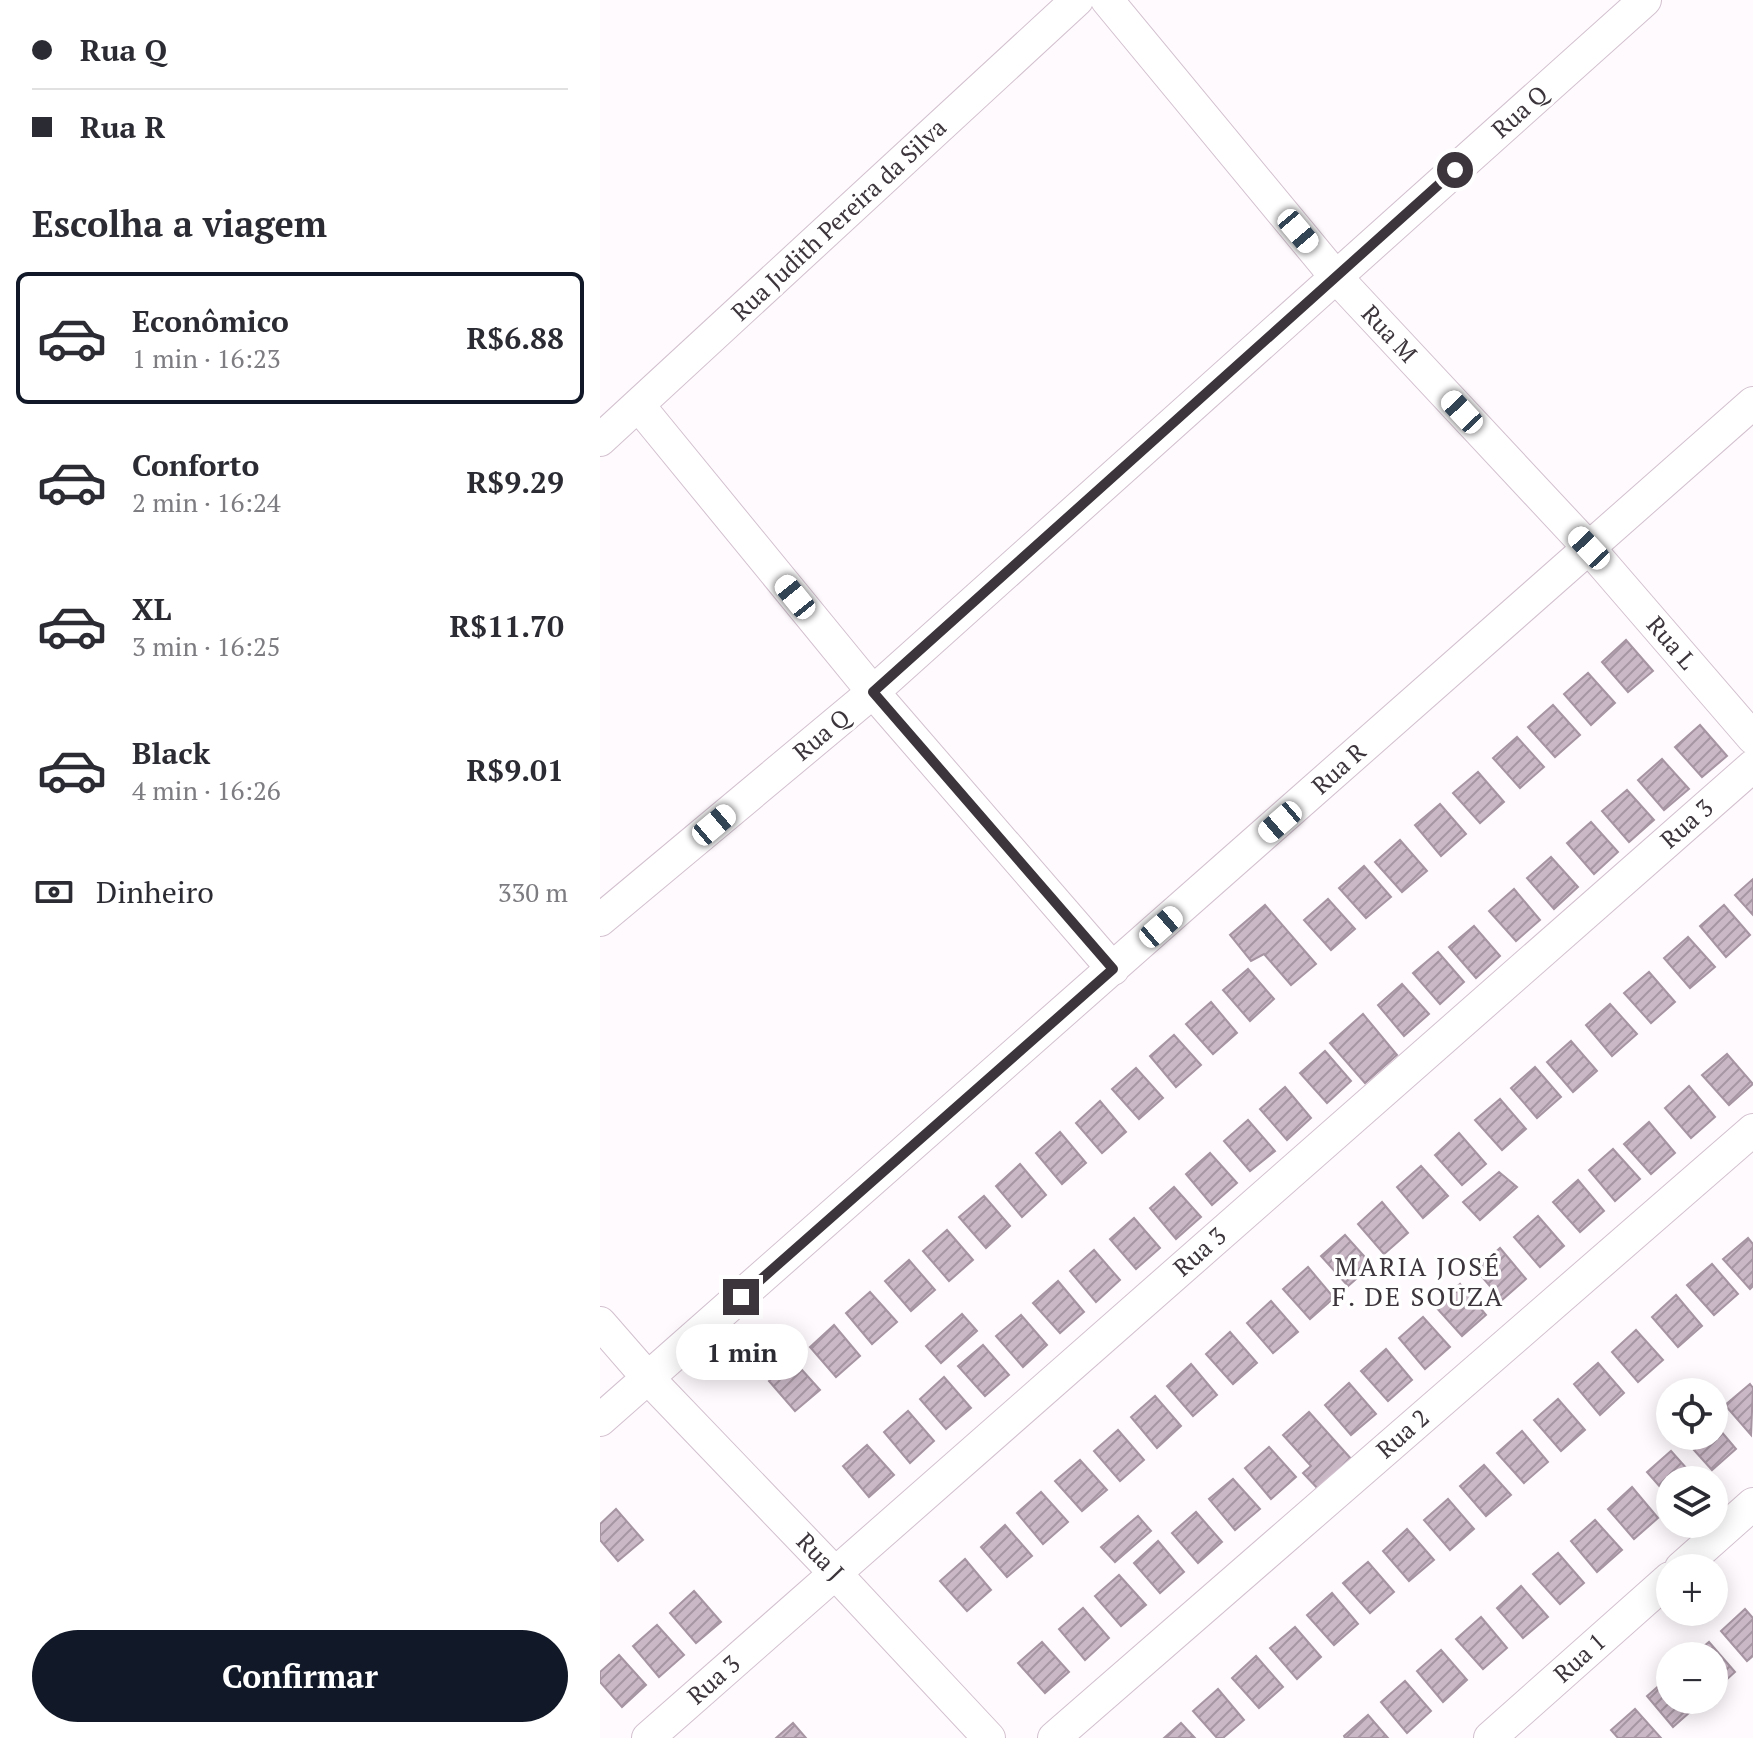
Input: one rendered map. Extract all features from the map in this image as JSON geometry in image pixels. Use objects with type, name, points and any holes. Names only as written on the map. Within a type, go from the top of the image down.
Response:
[{"type":"street","name":"Rua Judith Pereira da Silva","points":[[600,440],[1077,0]]},
{"type":"street","name":"Rua M","points":[[1107,0],[1336,277],[1589,548]]},
{"type":"street","name":"Rua Q","points":[[600,920],[873,692],[1645,0]]},
{"type":"street","name":"Rua R","points":[[600,1420],[1753,403]]},
{"type":"street","points":[[639,406],[873,692],[1113,969]]},
{"type":"street","name":"Rua L","points":[[1589,548],[1753,738]]},
{"type":"street","name":"Rua 3","points":[[648,1738],[1753,766]]},
{"type":"street","name":"Rua 2","points":[[1054,1738],[1753,1130]]},
{"type":"street","name":"Rua J","points":[[600,1323],[648,1378],[989,1738]]},
{"type":"street","points":[[1697,1554],[1753,1504]]},
{"type":"street","name":"Rua 1","points":[[1490,1738],[1656,1590]]},
{"type":"building","points":[[1626,640],[1653,671],[1628,692],[1602,662]]},
{"type":"building","points":[[1588,673],[1615,703],[1591,725],[1564,694]]},
{"type":"building","points":[[1553,705],[1580,735],[1555,757],[1528,727]]},
{"type":"building","points":[[1700,725],[1727,756],[1702,777],[1675,747]]},
{"type":"building","points":[[1517,737],[1544,767],[1520,788],[1493,758]]},
{"type":"building","points":[[1662,759],[1689,789],[1664,810],[1638,780]]},
{"type":"building","points":[[1478,772],[1504,802],[1480,823],[1453,793]]},
{"type":"building","points":[[1627,790],[1654,820],[1629,842],[1602,811]]},
{"type":"building","points":[[1440,804],[1466,834],[1441,856],[1415,825]]},
{"type":"building","points":[[1591,822],[1618,852],[1594,874],[1567,843]]},
{"type":"building","points":[[1400,840],[1427,871],[1402,892],[1375,862]]},
{"type":"building","points":[[1551,857],[1578,887],[1554,909],[1527,878]]},
{"type":"building","points":[[1364,866],[1391,897],[1366,918],[1339,888]]},
{"type":"building","points":[[1753,879],[1753,915],[1735,895]]},
{"type":"building","points":[[1514,889],[1540,920],[1516,941],[1489,911]]},
{"type":"building","points":[[1328,899],[1355,929],[1331,950],[1304,920]]},
{"type":"building","points":[[1265,905],[1316,964],[1291,985],[1264,954],[1251,961],[1230,935]]},
{"type":"building","points":[[1724,905],[1750,935],[1726,957],[1700,926]]},
{"type":"building","points":[[1474,926],[1500,956],[1476,978],[1449,947]]},
{"type":"building","points":[[1688,937],[1715,967],[1690,988],[1664,958]]},
{"type":"building","points":[[1438,952],[1464,982],[1440,1004],[1413,973]]},
{"type":"building","points":[[1248,969],[1274,999],[1250,1021],[1223,990]]},
{"type":"building","points":[[1649,972],[1675,1002],[1651,1023],[1624,993]]},
{"type":"building","points":[[1402,984],[1429,1014],[1404,1036],[1378,1005]]},
{"type":"building","points":[[1211,1002],[1237,1033],[1213,1054],[1186,1024]]},
{"type":"building","points":[[1610,1004],[1637,1034],[1612,1056],[1586,1025]]},
{"type":"building","points":[[1363,1014],[1397,1055],[1365,1083],[1330,1043]]},
{"type":"building","points":[[1174,1035],[1201,1065],[1176,1087],[1150,1056]]},
{"type":"building","points":[[1571,1041],[1597,1071],[1573,1092],[1547,1062]]},
{"type":"building","points":[[1325,1051],[1351,1081],[1327,1103],[1300,1073]]},
{"type":"building","points":[[1727,1054],[1753,1084],[1729,1105],[1702,1075]]},
{"type":"building","points":[[1535,1067],[1561,1097],[1537,1118],[1511,1088]]},
{"type":"building","points":[[1136,1068],[1163,1098],[1139,1119],[1112,1089]]},
{"type":"building","points":[[1689,1086],[1715,1117],[1691,1138],[1665,1108]]},
{"type":"building","points":[[1285,1087],[1311,1118],[1287,1140],[1260,1109]]},
{"type":"building","points":[[1500,1099],[1526,1129],[1502,1150],[1475,1120]]},
{"type":"building","points":[[1100,1101],[1126,1132],[1102,1153],[1076,1123]]},
{"type":"building","points":[[1248,1120],[1275,1151],[1250,1171],[1224,1141]]},
{"type":"building","points":[[1649,1122],[1675,1153],[1651,1174],[1624,1144]]},
{"type":"building","points":[[1060,1132],[1086,1163],[1062,1184],[1036,1153]]},
{"type":"building","points":[[1459,1133],[1486,1164],[1462,1185],[1435,1155]]},
{"type":"building","points":[[1613,1149],[1640,1179],[1615,1201],[1589,1170]]},
{"type":"building","points":[[1210,1153],[1237,1183],[1212,1205],[1186,1174]]},
{"type":"building","points":[[1020,1164],[1046,1195],[1022,1217],[996,1186]]},
{"type":"building","points":[[1421,1166],[1448,1196],[1423,1218],[1397,1187]]},
{"type":"building","points":[[1499,1172],[1517,1187],[1480,1220],[1463,1202]]},
{"type":"building","points":[[1578,1180],[1604,1211],[1580,1232],[1553,1202]]},
{"type":"building","points":[[1174,1187],[1201,1217],[1176,1239],[1150,1208]]},
{"type":"building","points":[[984,1196],[1010,1226],[986,1248],[959,1217]]},
{"type":"building","points":[[1382,1202],[1408,1233],[1384,1254],[1358,1224]]},
{"type":"building","points":[[1538,1216],[1564,1246],[1540,1267],[1514,1237]]},
{"type":"building","points":[[1134,1218],[1160,1248],[1136,1269],[1110,1239]]},
{"type":"building","points":[[947,1230],[973,1260],[949,1281],[923,1251]]},
{"type":"building","points":[[1345,1235],[1372,1265],[1348,1286],[1321,1256]]},
{"type":"building","points":[[1748,1238],[1753,1244],[1753,1286],[1750,1289],[1723,1259]]},
{"type":"building","points":[[1500,1248],[1526,1279],[1502,1300],[1476,1270]]},
{"type":"building","points":[[1094,1250],[1120,1280],[1096,1302],[1070,1271]]},
{"type":"building","points":[[909,1260],[935,1290],[911,1311],[885,1281]]},
{"type":"building","points":[[1712,1264],[1738,1294],[1714,1315],[1687,1285]]},
{"type":"building","points":[[1308,1267],[1334,1298],[1310,1319],[1283,1289]]},
{"type":"building","points":[[1058,1281],[1084,1312],[1060,1333],[1033,1303]]},
{"type":"building","points":[[1460,1284],[1486,1315],[1462,1336],[1435,1306]]},
{"type":"building","points":[[870,1292],[897,1322],[872,1344],[846,1313]]},
{"type":"building","points":[[1676,1295],[1702,1326],[1678,1347],[1652,1317]]},
{"type":"building","points":[[1271,1301],[1298,1332],[1273,1353],[1247,1323]]},
{"type":"building","points":[[962,1314],[977,1331],[941,1363],[926,1346]]},
{"type":"building","points":[[1021,1315],[1047,1345],[1023,1367],[996,1336]]},
{"type":"building","points":[[1423,1317],[1450,1347],[1425,1369],[1399,1338]]},
{"type":"building","points":[[834,1325],[860,1356],[836,1377],[810,1347]]},
{"type":"building","points":[[1636,1330],[1663,1360],[1638,1382],[1612,1352]]},
{"type":"building","points":[[1230,1332],[1257,1363],[1233,1384],[1206,1354]]},
{"type":"building","points":[[983,1345],[1009,1375],[985,1396],[958,1366]]},
{"type":"building","points":[[1386,1349],[1412,1380],[1388,1401],[1361,1371]]},
{"type":"building","points":[[793,1360],[820,1390],[795,1411],[769,1381]]},
{"type":"building","points":[[1598,1363],[1624,1393],[1600,1415],[1574,1384]]},
{"type":"building","points":[[1191,1364],[1217,1395],[1193,1416],[1167,1386]]},
{"type":"building","points":[[944,1377],[971,1408],[946,1429],[920,1399]]},
{"type":"building","points":[[1349,1383],[1376,1414],[1351,1435],[1325,1405]]},
{"type":"building","points":[[1750,1384],[1753,1388],[1751,1435],[1728,1408],[1728,1402]]},
{"type":"building","points":[[1155,1396],[1181,1426],[1157,1448],[1131,1417]]},
{"type":"building","points":[[1558,1399],[1585,1430],[1561,1451],[1534,1420]]},
{"type":"building","points":[[908,1411],[934,1441],[910,1463],[884,1432]]},
{"type":"building","points":[[1309,1412],[1353,1461],[1320,1491],[1303,1473],[1311,1466],[1283,1435]]},
{"type":"building","points":[[1118,1430],[1144,1460],[1120,1481],[1094,1451]]},
{"type":"building","points":[[1522,1431],[1548,1462],[1524,1483],[1497,1453]]},
{"type":"building","points":[[1728,1440],[1736,1449],[1717,1466],[1708,1466],[1694,1450],[1728,1450]]},
{"type":"building","points":[[867,1445],[894,1475],[869,1497],[843,1466]]},
{"type":"building","points":[[1269,1447],[1296,1477],[1271,1499],[1245,1468]]},
{"type":"building","points":[[1671,1451],[1684,1466],[1656,1466],[1656,1482],[1647,1472]]},
{"type":"building","points":[[1080,1460],[1107,1490],[1082,1511],[1055,1481]]},
{"type":"building","points":[[1484,1465],[1511,1495],[1486,1516],[1460,1486]]},
{"type":"building","points":[[1233,1479],[1260,1509],[1235,1530],[1209,1499]]},
{"type":"building","points":[[1632,1487],[1656,1516],[1656,1520],[1634,1539],[1608,1509]]},
{"type":"building","points":[[1041,1492],[1068,1522],[1043,1544],[1017,1513]]},
{"type":"building","points":[[1448,1499],[1474,1529],[1450,1550],[1424,1520]]},
{"type":"building","points":[[616,1509],[643,1540],[618,1561],[600,1540],[600,1524]]},
{"type":"building","points":[[1196,1512],[1222,1542],[1198,1563],[1172,1533]]},
{"type":"building","points":[[1138,1516],[1151,1531],[1115,1562],[1101,1547]]},
{"type":"building","points":[[1595,1520],[1622,1550],[1597,1572],[1571,1541]]},
{"type":"building","points":[[1005,1525],[1032,1556],[1007,1577],[981,1547]]},
{"type":"building","points":[[1407,1529],[1434,1560],[1409,1581],[1383,1551]]},
{"type":"building","points":[[1158,1541],[1184,1572],[1160,1593],[1134,1563]]},
{"type":"building","points":[[1558,1553],[1584,1583],[1560,1604],[1533,1574]]},
{"type":"building","points":[[965,1559],[991,1590],[967,1611],[940,1581]]},
{"type":"building","points":[[1368,1562],[1394,1592],[1370,1613],[1343,1583]]},
{"type":"building","points":[[1119,1575],[1146,1605],[1121,1626],[1095,1596]]},
{"type":"building","points":[[1521,1586],[1548,1617],[1523,1638],[1497,1608]]},
{"type":"building","points":[[694,1591],[721,1622],[696,1643],[670,1613]]},
{"type":"building","points":[[1332,1593],[1358,1624],[1334,1645],[1307,1615]]},
{"type":"building","points":[[1083,1608],[1109,1638],[1085,1660],[1059,1629]]},
{"type":"building","points":[[1745,1609],[1753,1618],[1753,1656],[1747,1661],[1721,1631]]},
{"type":"building","points":[[1481,1617],[1507,1648],[1483,1669],[1456,1639]]},
{"type":"building","points":[[657,1625],[684,1655],[659,1677],[633,1646]]},
{"type":"building","points":[[1295,1627],[1321,1657],[1297,1679],[1270,1648]]},
{"type":"building","points":[[1042,1642],[1069,1672],[1045,1693],[1018,1663]]},
{"type":"building","points":[[1441,1650],[1467,1680],[1443,1702],[1417,1671]]},
{"type":"building","points":[[619,1655],[646,1685],[622,1707],[600,1682],[600,1672]]},
{"type":"building","points":[[1256,1656],[1283,1687],[1259,1708],[1232,1678]]},
{"type":"building","points":[[1728,1664],[1735,1672],[1728,1678]]},
{"type":"building","points":[[1405,1681],[1431,1711],[1407,1733],[1381,1702]]},
{"type":"building","points":[[1656,1688],[1656,1707],[1647,1696]]},
{"type":"building","points":[[1218,1689],[1244,1720],[1223,1738],[1217,1738],[1193,1711]]},
{"type":"building","points":[[1635,1709],[1661,1738],[1618,1738],[1611,1730]]},
{"type":"building","points":[[1662,1714],[1688,1714],[1673,1727]]},
{"type":"building","points":[[1368,1715],[1388,1738],[1345,1738],[1344,1736]]},
{"type":"building","points":[[793,1723],[806,1738],[776,1738]]},
{"type":"building","points":[[1181,1723],[1195,1738],[1164,1738]]},
{"type":"district","name":"MARIA JOSÉ F. DE SOUZA","points":[[1418,1282]]},
{"type":"route","points":[[741,1297],[1113,969],[873,692],[1455,170]]}]
